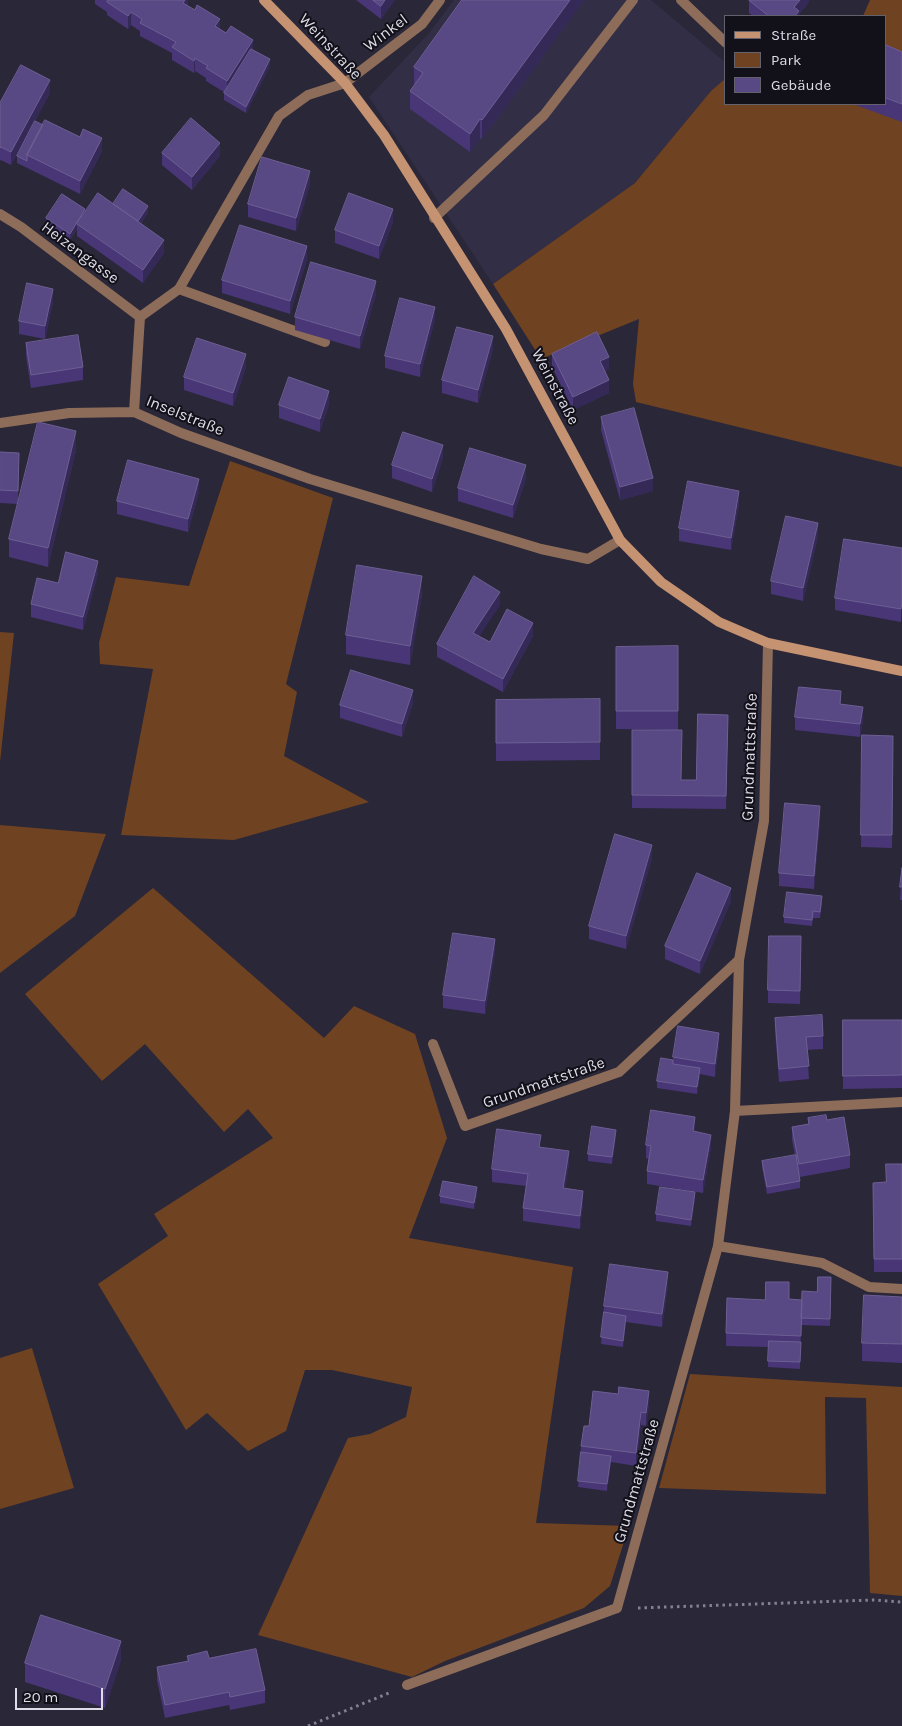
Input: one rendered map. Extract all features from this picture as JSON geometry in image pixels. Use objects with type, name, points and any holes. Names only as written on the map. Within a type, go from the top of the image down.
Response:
[{"type":"street","name":"Weinstraße","points":[[264,0],[345,83],[384,135],[434,218],[506,329],[620,540],[661,582],[719,622],[768,643],[902,671]]},
{"type":"street","name":"Winkel","points":[[345,83],[422,24],[440,0]]},
{"type":"street","points":[[434,218],[544,114],[633,0]]},
{"type":"street","points":[[681,0],[724,41]]},
{"type":"street","points":[[140,317],[179,289],[279,116],[308,95],[345,83]]},
{"type":"street","name":"Heizengasse","points":[[0,214],[21,227],[140,317]]},
{"type":"street","points":[[179,289],[325,342]]},
{"type":"street","name":"Inselstraße","points":[[140,317],[134,412],[181,433],[310,478],[541,549],[588,559],[620,540]]},
{"type":"street","points":[[0,423],[69,413],[134,412]]},
{"type":"street","name":"Grundmattstraße","points":[[617,1608],[718,1246],[735,1112],[739,960],[764,821],[768,643]]},
{"type":"street","name":"Grundmattstraße","points":[[433,1044],[464,1126],[619,1072],[739,960]]},
{"type":"street","points":[[735,1112],[902,1102]]},
{"type":"street","points":[[718,1246],[822,1263],[870,1287],[902,1289]]},
{"type":"street","points":[[407,1685],[617,1608]]},
{"type":"path","points":[[617,1608],[873,1600],[902,1602]]},
{"type":"path","points":[[308,1726],[407,1685]]},
{"type":"shaded area","points":[[454,0],[651,0],[724,61],[724,80],[711,91],[635,183],[493,284],[369,97],[429,33]]},
{"type":"green space","points":[[870,0],[902,0],[902,467],[636,402],[633,384],[639,319],[541,359],[493,284],[635,183],[711,91],[724,80],[724,105],[887,105],[887,15],[863,15]]},
{"type":"green space","points":[[230,461],[333,498],[286,684],[297,692],[284,756],[369,802],[234,840],[121,835],[153,669],[100,664],[99,643],[116,577],[189,586]]},
{"type":"green space","points":[[0,632],[14,633],[0,762]]},
{"type":"green space","points":[[0,825],[106,834],[75,916],[0,973]]},
{"type":"green space","points":[[153,888],[324,1038],[354,1006],[415,1034],[447,1138],[409,1238],[573,1267],[536,1523],[629,1526],[610,1586],[584,1608],[445,1661],[412,1677],[258,1635],[348,1438],[370,1434],[406,1417],[412,1387],[332,1370],[305,1370],[286,1431],[248,1451],[207,1413],[186,1430],[98,1284],[168,1236],[154,1214],[273,1138],[248,1109],[224,1132],[145,1044],[102,1081],[25,994]]},
{"type":"green space","points":[[32,1348],[74,1488],[0,1509],[0,1358]]},
{"type":"green space","points":[[690,1374],[902,1387],[902,1596],[870,1593],[866,1398],[825,1397],[826,1494],[659,1488]]},
{"type":"building","points":[[108,0],[185,0],[183,3],[195,10],[197,5],[220,19],[215,26],[226,33],[231,26],[253,40],[227,81],[206,68],[208,66],[195,58],[194,61],[172,47],[176,42],[140,23],[142,19],[131,12],[128,16],[107,2]]},
{"type":"building","points":[[373,0],[385,0],[381,6]]},
{"type":"building","points":[[462,0],[570,0],[470,134],[410,91],[423,73],[414,67]]},
{"type":"building","points":[[749,0],[800,0],[794,7],[799,11],[796,15],[768,15]]},
{"type":"building","points":[[887,45],[902,52],[902,104],[887,98]]},
{"type":"building","points":[[251,49],[270,59],[246,107],[224,93]]},
{"type":"building","points":[[21,65],[50,80],[11,152],[0,148],[0,103]]},
{"type":"building","points":[[191,118],[220,143],[192,177],[162,153]]},
{"type":"building","points":[[45,120],[80,137],[83,129],[102,138],[80,181],[27,155]]},
{"type":"building","points":[[35,121],[43,125],[27,155],[27,161],[17,156]]},
{"type":"building","points":[[262,157],[310,171],[296,218],[248,204]]},
{"type":"building","points":[[123,189],[148,206],[138,221],[113,204]]},
{"type":"building","points":[[98,193],[164,240],[143,270],[77,224]]},
{"type":"building","points":[[349,193],[393,209],[379,246],[335,230]]},
{"type":"building","points":[[62,194],[85,209],[70,234],[46,218]]},
{"type":"building","points":[[240,225],[307,246],[290,301],[222,280]]},
{"type":"building","points":[[311,262],[376,281],[360,336],[295,317]]},
{"type":"building","points":[[27,283],[53,289],[45,326],[19,321]]},
{"type":"building","points":[[400,298],[435,307],[420,364],[385,356]]},
{"type":"building","points":[[457,327],[493,336],[478,390],[442,380]]},
{"type":"building","points":[[597,332],[609,357],[600,361],[609,380],[573,397],[552,354]]},
{"type":"building","points":[[78,335],[83,367],[31,375],[26,343]]},
{"type":"building","points":[[197,338],[246,354],[233,393],[184,377]]},
{"type":"building","points":[[289,377],[329,391],[320,419],[279,405]]},
{"type":"building","points":[[634,408],[653,478],[620,487],[601,417]]},
{"type":"building","points":[[38,422],[76,431],[48,548],[9,539]]},
{"type":"building","points":[[403,432],[443,445],[432,479],[392,465]]},
{"type":"building","points":[[470,448],[526,465],[513,505],[458,488]]},
{"type":"building","points":[[0,452],[19,453],[18,491],[0,490]]},
{"type":"building","points":[[128,460],[199,479],[188,519],[117,501]]},
{"type":"building","points":[[688,481],[739,491],[731,538],[679,528]]},
{"type":"building","points":[[786,516],[818,523],[803,588],[771,581]]},
{"type":"building","points":[[844,539],[902,548],[901,609],[835,598]]},
{"type":"building","points":[[66,552],[98,561],[83,617],[31,604],[37,578],[58,583]]},
{"type":"building","points":[[357,565],[422,576],[410,646],[346,635]]},
{"type":"building","points":[[474,576],[500,592],[473,633],[490,642],[507,609],[533,623],[503,679],[437,644]]},
{"type":"building","points":[[678,646],[678,711],[616,711],[616,647]]},
{"type":"building","points":[[351,670],[413,690],[402,724],[340,705]]},
{"type":"building","points":[[799,687],[841,691],[840,704],[863,707],[860,724],[795,717]]},
{"type":"building","points":[[600,699],[600,742],[496,743],[496,700]]},
{"type":"building","points":[[698,714],[728,715],[726,796],[632,795],[632,730],[682,730],[681,780],[696,780]]},
{"type":"building","points":[[862,735],[893,736],[892,835],[861,835]]},
{"type":"building","points":[[785,803],[820,806],[814,876],[779,873]]},
{"type":"building","points":[[615,834],[652,845],[626,936],[589,926]]},
{"type":"building","points":[[902,868],[902,887],[900,887]]},
{"type":"building","points":[[697,873],[731,888],[700,961],[665,946]]},
{"type":"building","points":[[787,892],[822,896],[820,912],[813,911],[812,920],[784,917]]},
{"type":"building","points":[[453,933],[495,939],[485,1001],[443,995]]},
{"type":"building","points":[[769,936],[801,936],[800,991],[768,990]]},
{"type":"building","points":[[822,1015],[823,1036],[806,1037],[809,1066],[779,1069],[775,1018]]},
{"type":"building","points":[[843,1020],[902,1020],[902,1075],[843,1076]]},
{"type":"building","points":[[678,1026],[719,1033],[715,1064],[673,1057]]},
{"type":"building","points":[[661,1058],[673,1060],[673,1064],[700,1068],[697,1087],[657,1081]]},
{"type":"building","points":[[651,1110],[695,1117],[693,1131],[711,1135],[703,1180],[647,1171],[651,1146],[646,1145]]},
{"type":"building","points":[[826,1115],[827,1120],[844,1117],[850,1155],[799,1164],[792,1127],[809,1124],[808,1118]]},
{"type":"building","points":[[592,1126],[616,1130],[612,1157],[588,1154]]},
{"type":"building","points":[[497,1129],[541,1135],[539,1147],[569,1151],[563,1188],[583,1191],[580,1216],[523,1208],[528,1174],[492,1169]]},
{"type":"building","points":[[796,1155],[800,1181],[767,1187],[762,1161]]},
{"type":"building","points":[[886,1164],[902,1164],[902,1259],[874,1259],[873,1183],[886,1182]]},
{"type":"building","points":[[443,1181],[477,1187],[474,1203],[440,1196]]},
{"type":"building","points":[[660,1187],[695,1192],[691,1220],[656,1214]]},
{"type":"building","points":[[610,1264],[668,1272],[662,1314],[604,1306]]},
{"type":"building","points":[[818,1277],[831,1277],[830,1319],[801,1318],[802,1291],[817,1292]]},
{"type":"building","points":[[766,1282],[789,1282],[789,1299],[802,1300],[801,1336],[726,1333],[727,1298],[765,1300]]},
{"type":"building","points":[[864,1295],[902,1297],[902,1344],[862,1343]]},
{"type":"building","points":[[604,1312],[626,1316],[623,1341],[601,1337]]},
{"type":"building","points":[[769,1341],[801,1342],[800,1362],[768,1361]]},
{"type":"building","points":[[619,1387],[649,1391],[646,1413],[641,1412],[636,1453],[581,1446],[584,1426],[589,1426],[593,1391],[618,1394]]},
{"type":"building","points":[[581,1452],[611,1456],[607,1484],[578,1481]]},
{"type":"building","points":[[41,1615],[121,1641],[105,1689],[25,1663]]},
{"type":"building","points":[[256,1649],[265,1690],[230,1697],[229,1692],[165,1705],[157,1667],[189,1661],[187,1656],[207,1651],[209,1658]]}]
